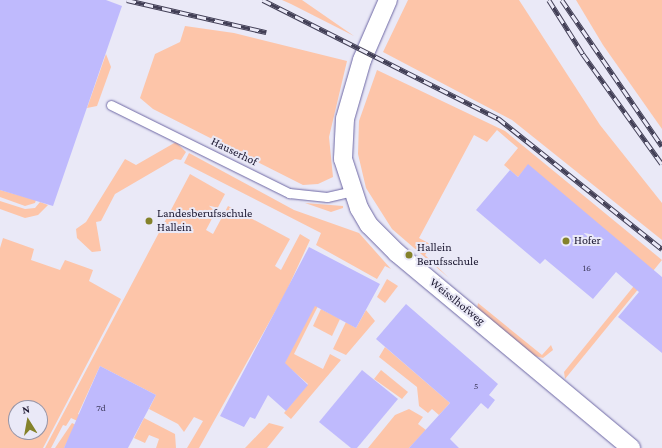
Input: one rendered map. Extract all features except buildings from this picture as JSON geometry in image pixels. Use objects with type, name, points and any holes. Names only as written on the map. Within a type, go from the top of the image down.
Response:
[{"type":"street","name":"Weisslhofweg","points":[[386,3],[362,60],[345,119],[343,159],[352,191],[370,225],[397,253],[631,448]]},
{"type":"lane","name":"Hauserhof","points":[[111,105],[289,193],[327,197],[352,191]]},
{"type":"shaded area","points":[[282,0],[302,0],[354,36],[291,4]]},
{"type":"shaded area","points":[[408,0],[519,0],[600,125],[662,203],[662,240],[512,120],[383,52]]},
{"type":"shaded area","points":[[576,0],[662,0],[662,129],[603,45]]},
{"type":"shaded area","points":[[185,26],[234,33],[347,61],[329,137],[333,177],[318,184],[303,185],[153,109],[140,98],[155,54],[180,42]]},
{"type":"shaded area","points":[[106,54],[111,67],[97,106],[87,108]]},
{"type":"shaded area","points":[[377,70],[505,131],[662,260],[565,379],[564,372],[642,276],[528,165],[518,177],[504,165],[518,148],[497,130],[487,142],[474,135],[419,238],[432,245],[425,255],[449,278],[392,229],[366,188],[358,154],[359,121]]},
{"type":"shaded area","points":[[176,142],[186,152],[181,160],[175,159],[115,194],[101,221],[96,222],[101,251],[92,252],[77,238],[76,229],[86,222],[125,159],[136,165]]},
{"type":"shaded area","points":[[189,153],[294,210],[359,233],[391,269],[385,266],[377,279],[316,245],[321,233],[184,163]]},
{"type":"shaded area","points":[[190,174],[225,194],[206,230],[213,234],[228,206],[290,239],[275,266],[281,270],[300,234],[310,240],[286,292],[199,448],[187,448],[203,421],[194,417],[184,432],[178,424],[149,409],[156,395],[100,366],[78,414],[112,431],[109,436],[71,418],[66,426],[63,425],[51,448],[45,448]]},
{"type":"shaded area","points":[[0,190],[36,200],[35,203],[25,206],[0,197]]},
{"type":"shaded area","points":[[0,201],[25,209],[35,208],[40,202],[48,205],[38,215],[25,218],[0,209]]},
{"type":"shaded area","points":[[305,203],[343,206],[343,208],[331,212]]},
{"type":"shaded area","points":[[3,238],[34,249],[31,260],[60,270],[65,260],[93,270],[89,281],[121,299],[48,438],[48,400],[8,400],[8,440],[47,440],[43,448],[0,448],[0,248]]},
{"type":"shaded area","points":[[387,279],[398,286],[385,303],[377,297]]},
{"type":"shaded area","points":[[317,300],[320,302],[294,354],[323,369],[330,354],[341,360],[291,419],[284,413],[308,384],[292,370],[268,395]]},
{"type":"shaded area","points":[[478,303],[542,355],[551,345],[553,350],[543,358],[535,356],[477,309]]},
{"type":"shaded area","points":[[321,309],[340,319],[332,336],[313,326]]},
{"type":"shaded area","points":[[366,310],[375,321],[346,355],[333,349],[346,322],[356,328]]},
{"type":"shaded area","points":[[385,347],[450,403],[439,415],[432,409],[428,413],[419,406],[417,387],[379,357]]},
{"type":"shaded area","points":[[381,370],[408,392],[402,399],[374,379]]},
{"type":"shaded area","points":[[409,409],[423,417],[418,424],[426,430],[409,448],[368,448],[395,415]]},
{"type":"shaded area","points":[[144,418],[175,434],[176,448],[156,448],[159,439],[149,435],[145,443],[134,438]]},
{"type":"shaded area","points":[[72,423],[76,425],[64,448],[55,448]]},
{"type":"shaded area","points":[[269,423],[284,427],[267,448],[245,448]]},
{"type":"railway","points":[[127,0],[266,32]]},
{"type":"railway","points":[[263,0],[498,118],[662,249]]},
{"type":"railway","points":[[549,0],[583,54],[662,164]]},
{"type":"railway","points":[[562,0],[662,146]]},
{"type":"place","name":"Landesberufsschule Hallein","points":[[149,221]]},
{"type":"place","name":"Hofer","points":[[566,241]]},
{"type":"place","name":"Hallein Berufsschule","points":[[409,255]]}]
